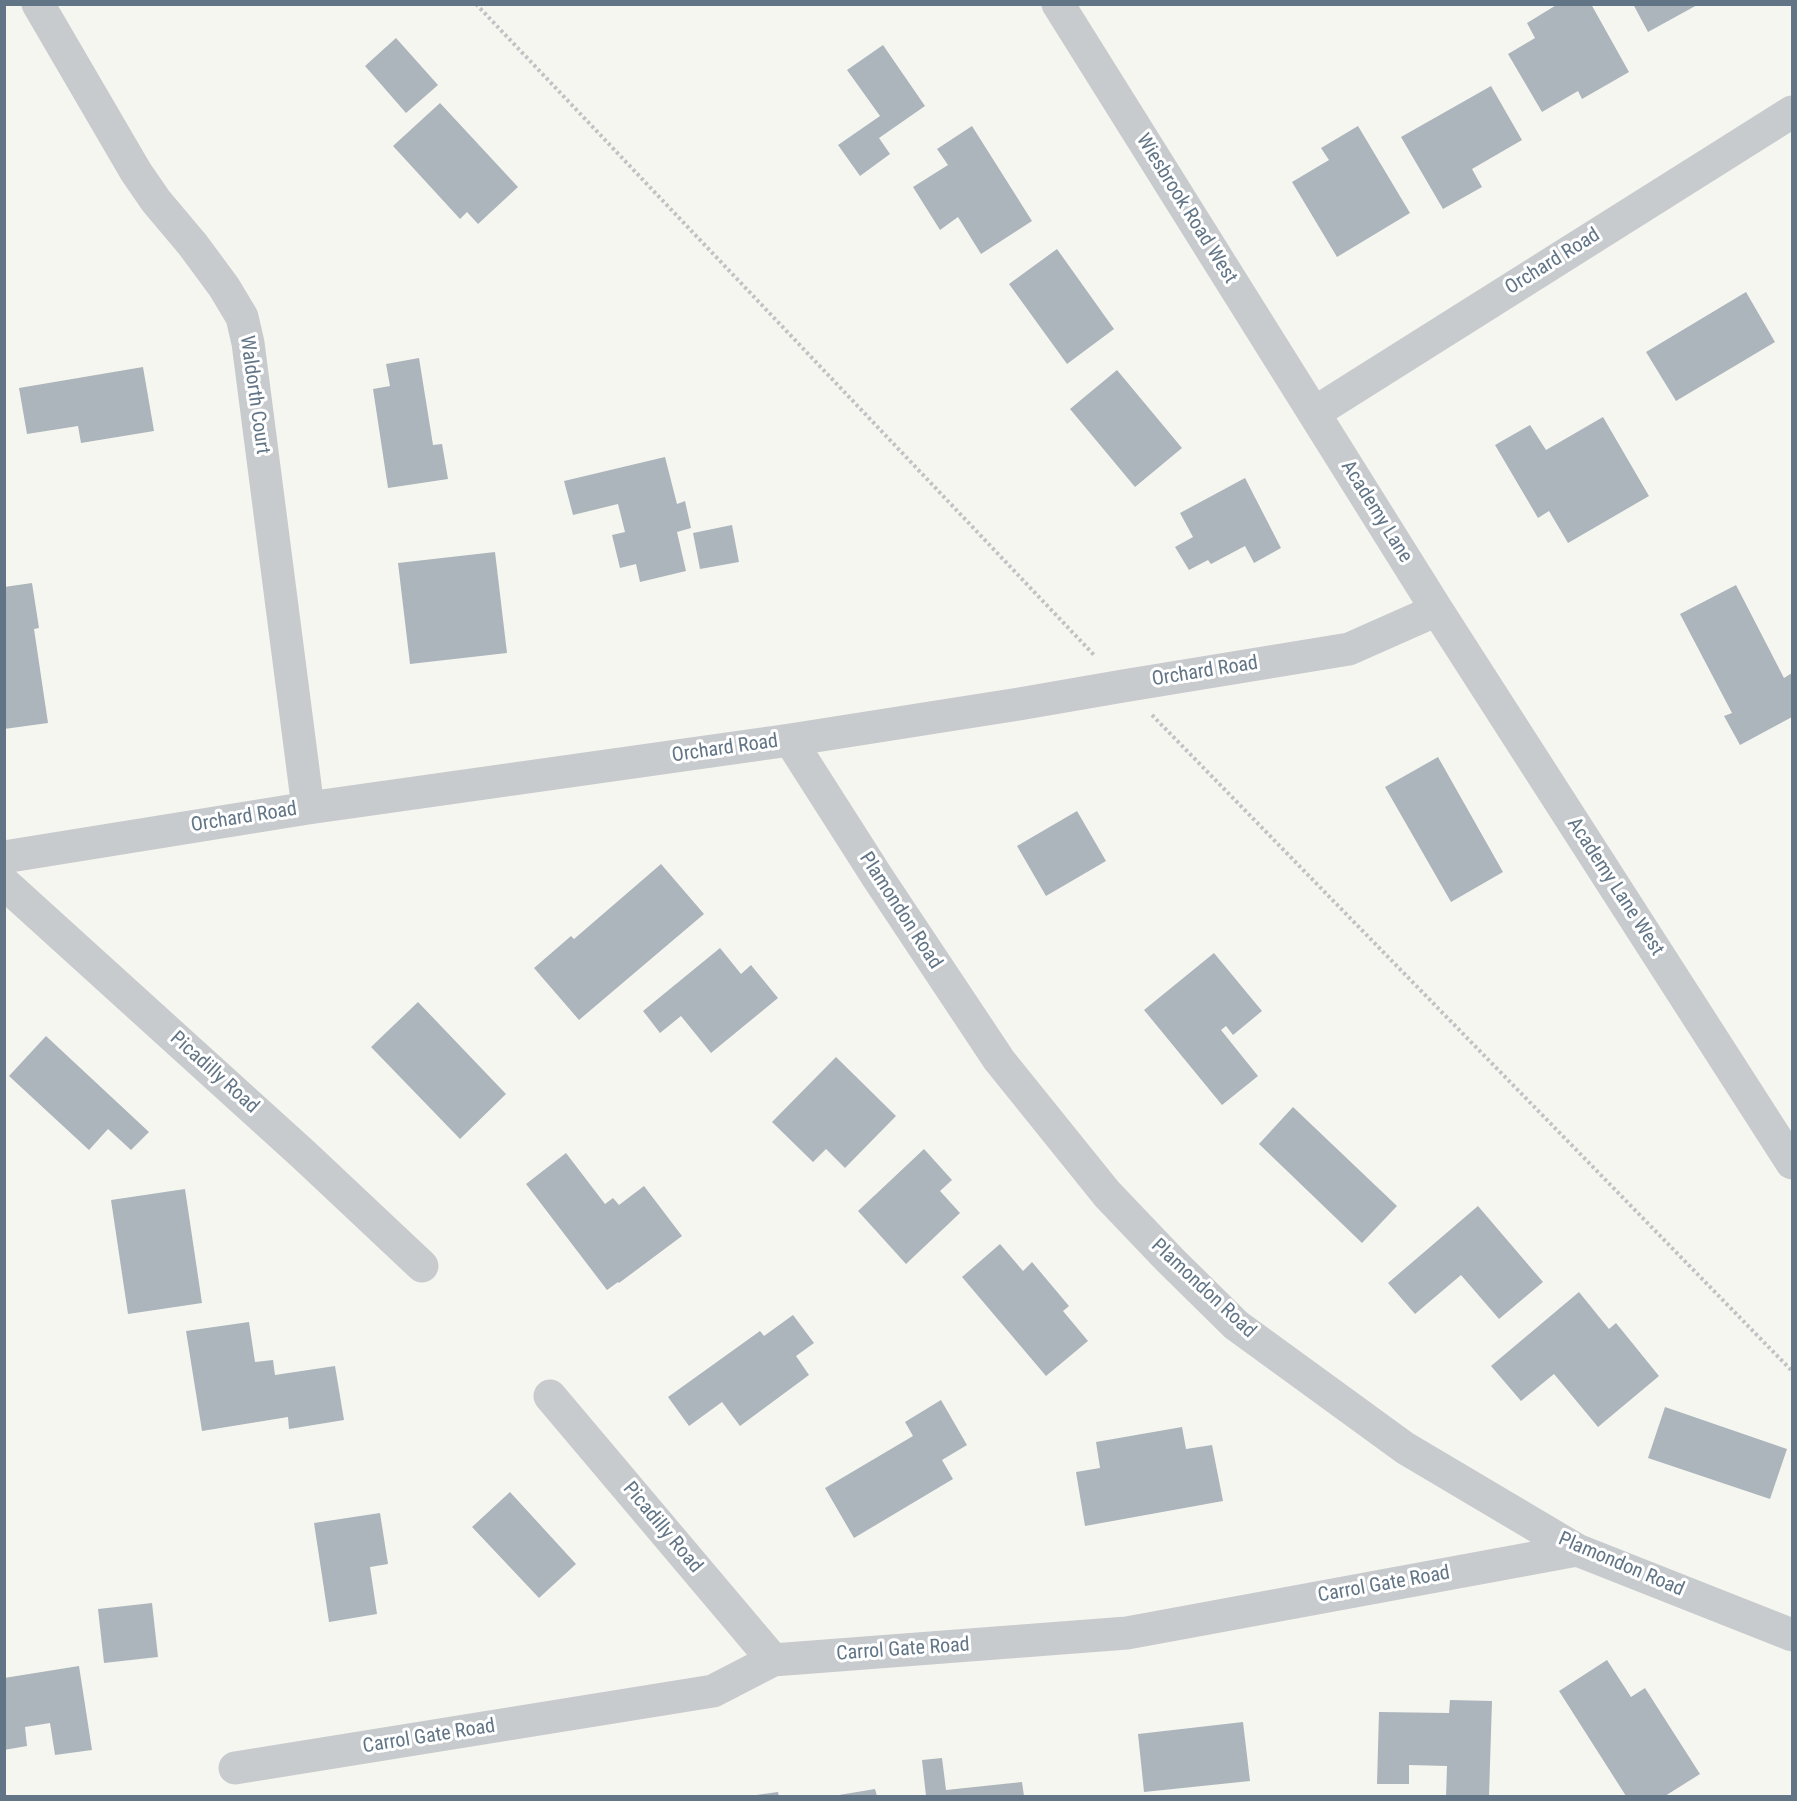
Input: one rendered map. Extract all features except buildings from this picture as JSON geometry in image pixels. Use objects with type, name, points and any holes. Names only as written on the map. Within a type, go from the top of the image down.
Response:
[{"type":"street","name":"Waldorth Court","points":[[38,4],[136,172],[224,287],[242,317],[248,343],[308,808]]},
{"type":"street","name":"Wiesbrook Road West","points":[[1058,4],[1314,413]]},
{"type":"street","name":"Orchard Road","points":[[1314,413],[1792,112]]},
{"type":"street","name":"Academy Lane","points":[[1314,413],[1437,610]]},
{"type":"street","name":"Orchard Road","points":[[4,857],[308,808],[790,740],[1349,649],[1437,610]]},
{"type":"street","name":"Academy Lane West","points":[[1437,610],[1792,1163]]},
{"type":"street","name":"Plamondon Road","points":[[790,740],[999,1060],[1107,1194],[1236,1324],[1405,1448],[1577,1550],[1792,1635]]},
{"type":"street","name":"Picadilly Road","points":[[4,883],[304,1155],[422,1266]]},
{"type":"street","name":"Picadilly Road","points":[[550,1396],[773,1660]]},
{"type":"street","name":"Carrol Gate Road","points":[[235,1768],[713,1691],[773,1660],[1126,1633],[1577,1550]]}]
